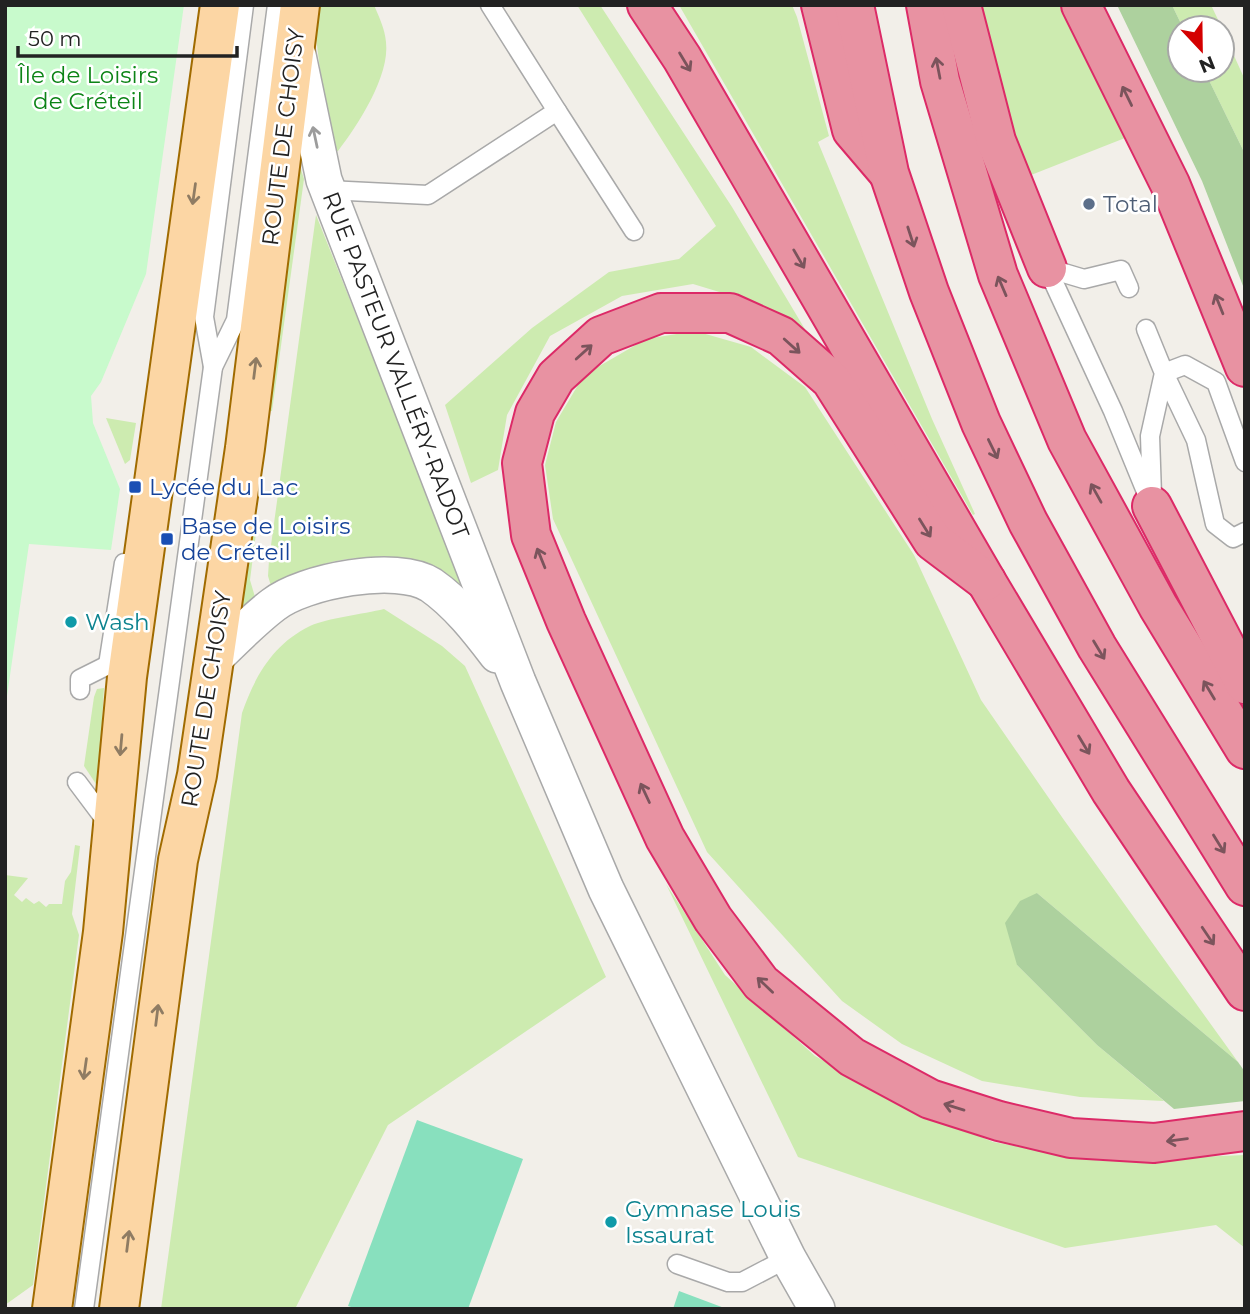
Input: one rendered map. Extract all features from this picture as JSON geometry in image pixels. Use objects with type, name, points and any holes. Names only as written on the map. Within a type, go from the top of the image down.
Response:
[{"type":"highway","points":[[647,5],[682,58],[1111,791],[1245,991]]},
{"type":"highway","points":[[821,5],[852,130],[889,173]]},
{"type":"highway","points":[[854,5],[889,173],[929,292],[981,423],[1028,522],[1097,648],[1245,886]]},
{"type":"highway","points":[[926,5],[940,81],[998,275],[1067,440],[1158,606],[1245,749]]},
{"type":"highway","points":[[961,5],[996,141],[1046,268]]},
{"type":"highway","points":[[1081,5],[1170,184],[1245,367]]},
{"type":"highway","points":[[986,581],[933,541],[831,380],[781,336],[730,313],[661,313],[601,337],[556,377],[535,413],[522,463],[531,535],[566,621],[665,838],[713,919],[761,983],[852,1057],[930,1100],[988,1118],[1071,1138],[1154,1143],[1245,1131]]},
{"type":"highway","points":[[1152,506],[1245,684]]},
{"type":"main road","name":"ROUTE DE CHOISY","points":[[59,1307],[103,932],[118,671],[153,504],[164,406],[220,5]]},
{"type":"main road","name":"ROUTE DE CHOISY","points":[[119,1309],[178,860],[197,775],[247,436],[298,23]]},
{"type":"street","name":"RUE PASTEUR VALLÉRY-RADOT","points":[[298,23],[328,190],[519,682]]},
{"type":"street","points":[[214,659],[274,603],[322,583],[383,574],[430,584],[470,620],[519,682],[606,889],[788,1258],[817,1309]]},
{"type":"lane","name":"ROUTE DE CHOISY","points":[[213,367],[204,317],[244,5]]},
{"type":"lane","name":"ROUTE DE CHOISY","points":[[59,1307],[213,367],[236,320],[276,5]]},
{"type":"lane","points":[[490,5],[634,231]]},
{"type":"lane","points":[[328,190],[428,195],[557,111]]},
{"type":"lane","points":[[1046,268],[1084,279],[1122,270],[1129,288]]},
{"type":"lane","points":[[1046,268],[1113,411],[1152,506]]},
{"type":"lane","points":[[1146,328],[1196,440],[1215,524],[1233,538],[1245,532]]},
{"type":"lane","points":[[1164,373],[1185,365],[1216,382],[1245,462]]},
{"type":"lane","points":[[1152,506],[1150,436],[1164,373]]},
{"type":"lane","points":[[80,690],[80,679],[118,671]]},
{"type":"lane","points":[[77,782],[104,818],[95,900],[103,932]]},
{"type":"lane","points":[[677,1264],[728,1282],[742,1282],[788,1258]]},
{"type":"green space","name":"Île de Loisirs de Créteil","points":[[5,5],[184,5],[146,274],[101,382],[91,396],[93,423],[120,489],[111,550],[29,544],[5,710]]},
{"type":"green space","points":[[320,5],[374,5],[386,42],[383,70],[371,100],[338,151],[330,152],[316,37]]},
{"type":"green space","points":[[577,5],[600,5],[732,207],[812,341],[759,304],[693,284],[622,296],[550,336],[507,415],[498,470],[471,483],[445,405],[532,328],[609,272],[679,259],[716,226]]},
{"type":"green space","points":[[679,5],[792,5],[829,136],[818,142],[932,419],[975,514],[973,515]]},
{"type":"green space","points":[[979,5],[1062,5],[1087,51],[1125,138],[1026,177]]},
{"type":"green space","points":[[1117,5],[1172,5],[1176,14],[1166,14],[1166,84],[1211,84],[1245,154],[1245,291],[1202,181]]},
{"type":"green space","points":[[1172,5],[1211,5],[1215,14],[1176,14]]},
{"type":"green space","points":[[1236,60],[1245,80],[1245,154],[1211,84],[1236,84]]},
{"type":"green space","points":[[298,160],[304,179],[272,411],[262,410]]},
{"type":"green space","points":[[316,215],[467,592],[405,566],[372,558],[326,563],[271,586],[268,576],[269,560]]},
{"type":"green space","points":[[695,331],[751,347],[805,387],[914,555],[981,700],[1238,1062],[1037,893],[1017,965],[1097,1045],[1164,1101],[1080,1097],[982,1081],[902,1044],[842,1001],[707,852],[553,519],[545,465],[556,422],[584,375],[646,339]]},
{"type":"green space","points":[[106,418],[136,423],[130,460],[125,464]]},
{"type":"green space","points":[[248,516],[258,517],[250,580],[255,597],[238,614]]},
{"type":"green space","points":[[384,609],[442,646],[465,666],[606,977],[388,1125],[295,1309],[161,1309],[242,713],[267,662],[297,633],[326,621]]},
{"type":"green space","points":[[104,688],[98,787],[84,766],[94,697],[97,689]]},
{"type":"green space","points":[[75,845],[80,846],[72,914],[79,935],[33,1285],[5,1305],[5,875],[28,878],[14,895],[22,902],[26,898],[34,904],[39,901],[46,907],[49,904],[62,904]]},
{"type":"green space","points":[[666,884],[725,975],[815,1056],[905,1105],[993,1142],[1101,1161],[1245,1155],[1245,1248],[1216,1225],[1065,1248],[798,1157]]},
{"type":"green space","points":[[1037,893],[1238,1062],[1245,1072],[1245,1101],[1174,1109],[1097,1045],[1017,965],[1005,923],[1020,901]]},
{"type":"green space","points":[[417,1120],[523,1159],[468,1309],[357,1309],[348,1306]]},
{"type":"green space","points":[[679,1291],[727,1309],[673,1309]]},
{"type":"place","name":"Total","points":[[1089,204]]},
{"type":"place","name":"Lycée du Lac","points":[[135,487]]},
{"type":"place","name":"Base de Loisirs de Créteil","points":[[167,539]]},
{"type":"place","name":"Wash","points":[[71,622]]},
{"type":"place","name":"Gymnase Louis Issaurat","points":[[611,1222]]}]
